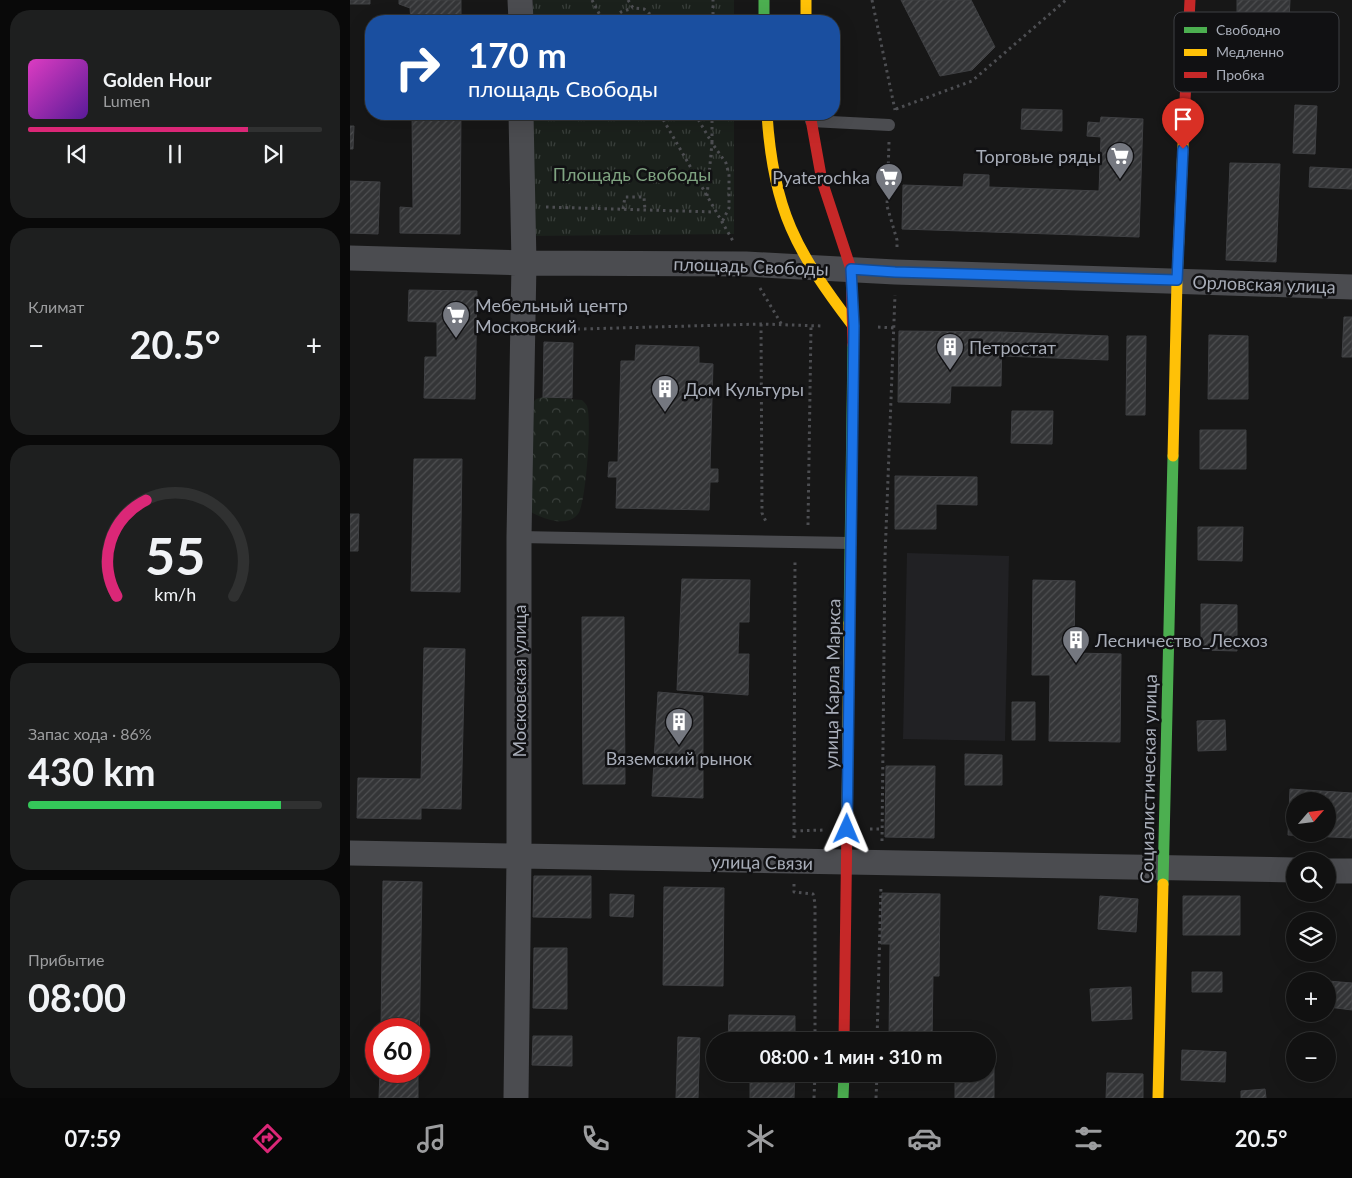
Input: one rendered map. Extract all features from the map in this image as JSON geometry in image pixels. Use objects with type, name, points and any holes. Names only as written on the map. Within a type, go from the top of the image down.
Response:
[{"type":"main road","points":[[764,0],[764,15]]},
{"type":"main road","points":[[806,0],[806,15]]},
{"type":"main road","points":[[1177,280],[1186,92]]},
{"type":"main road","points":[[767,120],[769,158],[775,192],[793,238],[809,267],[854,326]]},
{"type":"main road","name":"улица Карла Маркса","points":[[810,120],[822,181],[851,269],[854,326],[844,1032]]},
{"type":"main road","name":"Социалистическая улица","points":[[1158,1098],[1177,280]]},
{"type":"main road","points":[[843,1098],[844,1082]]},
{"type":"street","points":[[520,0],[520,15]]},
{"type":"street","points":[[521,120],[521,206],[524,263]]},
{"type":"street","name":"площадь Свободы","points":[[350,258],[524,263],[746,264],[895,272],[1177,280]]},
{"type":"street","name":"Московская улица","points":[[516,1098],[519,858],[519,537],[524,263]]},
{"type":"street","name":"Орловская улица","points":[[1177,280],[1352,287]]},
{"type":"street","name":"улица Связи","points":[[350,853],[519,858],[1286,870]]},
{"type":"street","points":[[1336,871],[1352,871]]},
{"type":"lane","points":[[833,120],[889,125]]},
{"type":"lane","points":[[519,537],[851,543]]},
{"type":"path","points":[[592,0],[600,15]]},
{"type":"path","points":[[628,0],[633,8]]},
{"type":"path","points":[[713,0],[713,15]]},
{"type":"path","points":[[872,0],[895,110],[972,81],[1066,0]]},
{"type":"path","points":[[617,15],[633,8],[644,9],[651,15]]},
{"type":"path","points":[[663,120],[707,196],[712,143],[712,120]]},
{"type":"path","points":[[699,120],[728,168],[729,208],[722,223]]},
{"type":"path","points":[[877,1032],[885,557],[897,240],[887,206],[889,125]]},
{"type":"path","points":[[623,209],[625,197],[640,196],[644,197],[645,210]]},
{"type":"path","points":[[521,206],[716,212]]},
{"type":"path","points":[[522,330],[761,324],[854,326]]},
{"type":"path","points":[[761,324],[762,513],[768,526],[795,542]]},
{"type":"path","points":[[811,326],[809,523],[806,531],[795,542],[794,892],[813,894],[815,903],[815,1032]]},
{"type":"path","points":[[814,1082],[814,1098]]},
{"type":"path","points":[[876,1098],[877,1082]]},
{"type":"shaded area","points":[[907,553],[1009,556],[1005,741],[903,739]]},
{"type":"green space","points":[[533,0],[734,0],[734,15],[533,15]]},
{"type":"green space","name":"Площадь Свободы","points":[[531,120],[734,120],[734,234],[529,236]]},
{"type":"green space","points":[[543,397],[582,400],[587,406],[589,427],[586,479],[578,514],[568,521],[555,521],[531,512],[530,406],[536,399]]},
{"type":"building","points":[[350,0],[370,0],[370,4],[350,4]]},
{"type":"building","points":[[399,0],[461,0],[461,15],[411,15],[410,8],[399,4]]},
{"type":"building","points":[[901,0],[971,0],[995,47],[972,70],[940,76]]},
{"type":"building","points":[[1237,0],[1290,0],[1289,12],[1237,12]]},
{"type":"building","points":[[1295,105],[1317,106],[1315,154],[1293,153]]},
{"type":"building","points":[[1022,109],[1062,110],[1062,131],[1021,129]]},
{"type":"building","name":"Торговые ряды","points":[[1101,117],[1143,119],[1139,237],[902,229],[903,185],[963,187],[964,174],[989,175],[989,187],[1099,191],[1101,137],[1087,136],[1088,122],[1100,123]]},
{"type":"building","points":[[412,120],[461,120],[460,234],[400,233],[400,207],[413,208]]},
{"type":"building","points":[[350,126],[354,126],[353,149],[350,149]]},
{"type":"building","points":[[1230,163],[1280,164],[1276,262],[1226,260]]},
{"type":"building","points":[[1310,167],[1352,169],[1352,189],[1309,187]]},
{"type":"building","points":[[350,181],[380,182],[378,234],[350,233]]},
{"type":"building","name":"Мебельный центр Московский","points":[[409,290],[477,291],[475,399],[424,398],[425,357],[437,357],[437,322],[408,321]]},
{"type":"building","points":[[1344,317],[1352,317],[1352,357],[1342,357]]},
{"type":"building","name":"Петростат","points":[[899,331],[1002,332],[1001,386],[951,386],[950,403],[898,402]]},
{"type":"building","points":[[1002,332],[1108,336],[1108,360],[1002,356]]},
{"type":"building","points":[[1209,335],[1248,336],[1248,399],[1208,399]]},
{"type":"building","points":[[1127,336],[1146,336],[1145,415],[1126,415]]},
{"type":"building","points":[[544,342],[573,343],[572,398],[543,397]]},
{"type":"building","name":"Дом Культуры","points":[[636,345],[699,347],[699,363],[713,364],[710,469],[718,469],[718,482],[710,482],[709,510],[616,508],[617,477],[608,477],[609,462],[618,462],[621,361],[635,361]]},
{"type":"building","points":[[1012,411],[1053,411],[1052,444],[1011,443]]},
{"type":"building","points":[[1200,430],[1246,430],[1246,469],[1200,469]]},
{"type":"building","points":[[414,459],[462,459],[460,592],[411,591]]},
{"type":"building","points":[[895,476],[977,477],[977,505],[936,504],[936,529],[895,529]]},
{"type":"building","points":[[350,514],[359,514],[358,551],[350,551]]},
{"type":"building","points":[[1198,527],[1243,527],[1242,561],[1198,560]]},
{"type":"building","points":[[682,579],[750,580],[749,622],[739,622],[738,654],[749,654],[748,695],[677,690]]},
{"type":"building","name":"Лесничество_Лесхоз","points":[[1033,580],[1075,581],[1074,653],[1121,654],[1120,742],[1049,741],[1050,675],[1032,675]]},
{"type":"building","points":[[1201,604],[1237,605],[1237,651],[1201,650]]},
{"type":"building","points":[[582,617],[624,617],[625,784],[583,784]]},
{"type":"building","points":[[424,648],[465,649],[461,809],[421,808],[421,819],[357,818],[358,778],[421,779]]},
{"type":"building","name":"Вяземский рынок","points":[[658,692],[703,696],[703,798],[652,796]]},
{"type":"building","points":[[1012,702],[1035,702],[1035,740],[1012,740]]},
{"type":"building","points":[[1225,720],[1226,750],[1198,751],[1197,721]]},
{"type":"building","points":[[965,754],[1002,755],[1002,785],[965,785]]},
{"type":"building","points":[[886,766],[935,766],[934,838],[885,837]]},
{"type":"building","points":[[1290,789],[1352,793],[1352,838],[1336,837],[1336,792],[1290,792]]},
{"type":"building","points":[[534,876],[591,876],[591,918],[533,917]]},
{"type":"building","points":[[383,881],[422,882],[420,1018],[381,1018]]},
{"type":"building","points":[[664,887],[724,888],[723,986],[663,985]]},
{"type":"building","points":[[882,893],[940,894],[939,976],[933,976],[932,1032],[889,1032],[890,944],[881,944]]},
{"type":"building","points":[[610,894],[634,895],[633,917],[610,916]]},
{"type":"building","points":[[1100,896],[1138,899],[1136,932],[1098,929]]},
{"type":"building","points":[[1183,896],[1240,896],[1240,935],[1183,935]]},
{"type":"building","points":[[534,948],[567,948],[567,1009],[533,1008]]},
{"type":"building","points":[[1192,972],[1222,972],[1222,992],[1192,992]]},
{"type":"building","points":[[1336,982],[1352,983],[1352,1010],[1336,1008]]},
{"type":"building","points":[[1131,987],[1132,1019],[1092,1021],[1090,989]]},
{"type":"building","points":[[729,1015],[795,1016],[795,1032],[728,1032]]},
{"type":"building","points":[[533,1036],[572,1036],[572,1066],[532,1065]]},
{"type":"building","points":[[678,1037],[700,1038],[698,1098],[676,1098]]},
{"type":"building","points":[[1182,1050],[1226,1052],[1225,1082],[1181,1080]]},
{"type":"building","points":[[1107,1073],[1143,1074],[1143,1098],[1106,1098]]},
{"type":"building","points":[[750,1082],[795,1082],[794,1098],[750,1098]]},
{"type":"building","points":[[955,1082],[994,1082],[994,1098],[955,1098]]},
{"type":"building","points":[[380,1083],[418,1083],[418,1098],[379,1098]]},
{"type":"building","points":[[1265,1089],[1266,1098],[1241,1098],[1241,1091]]},
{"type":"traffic: fast","points":[[764,0],[764,15]]},
{"type":"traffic: fast","points":[[849,623],[853,345]]},
{"type":"traffic: fast","points":[[1163,884],[1173,456]]},
{"type":"traffic: fast","points":[[843,1098],[844,1082]]},
{"type":"traffic: slow","points":[[806,0],[806,15]]},
{"type":"traffic: slow","points":[[1173,456],[1177,280],[1185,101]]},
{"type":"traffic: slow","points":[[768,120],[775,177],[791,228],[816,275],[853,326]]},
{"type":"traffic: slow","points":[[847,821],[849,623]]},
{"type":"traffic: slow","points":[[1158,1098],[1163,884]]},
{"type":"traffic: jam","points":[[1189,12],[1190,0]]},
{"type":"traffic: jam","points":[[1185,92],[1185,101]]},
{"type":"traffic: jam","points":[[811,120],[822,181],[851,269],[853,345]]},
{"type":"traffic: jam","points":[[844,1032],[847,821]]},
{"type":"place","name":"Торговые ряды","points":[[1120,180]]},
{"type":"place","name":"Pyaterochka","points":[[889,201]]},
{"type":"place","name":"Мебельный центр Московский","points":[[456,339]]},
{"type":"place","name":"Петростат","points":[[950,371]]},
{"type":"place","name":"Дом Культуры","points":[[665,413]]},
{"type":"place","name":"Лесничество_Лесхоз","points":[[1076,664]]},
{"type":"place","name":"Вяземский рынок","points":[[679,746]]},
{"type":"route","points":[[847,829],[854,326],[851,269],[895,272],[1177,280],[1183,149]]}]
